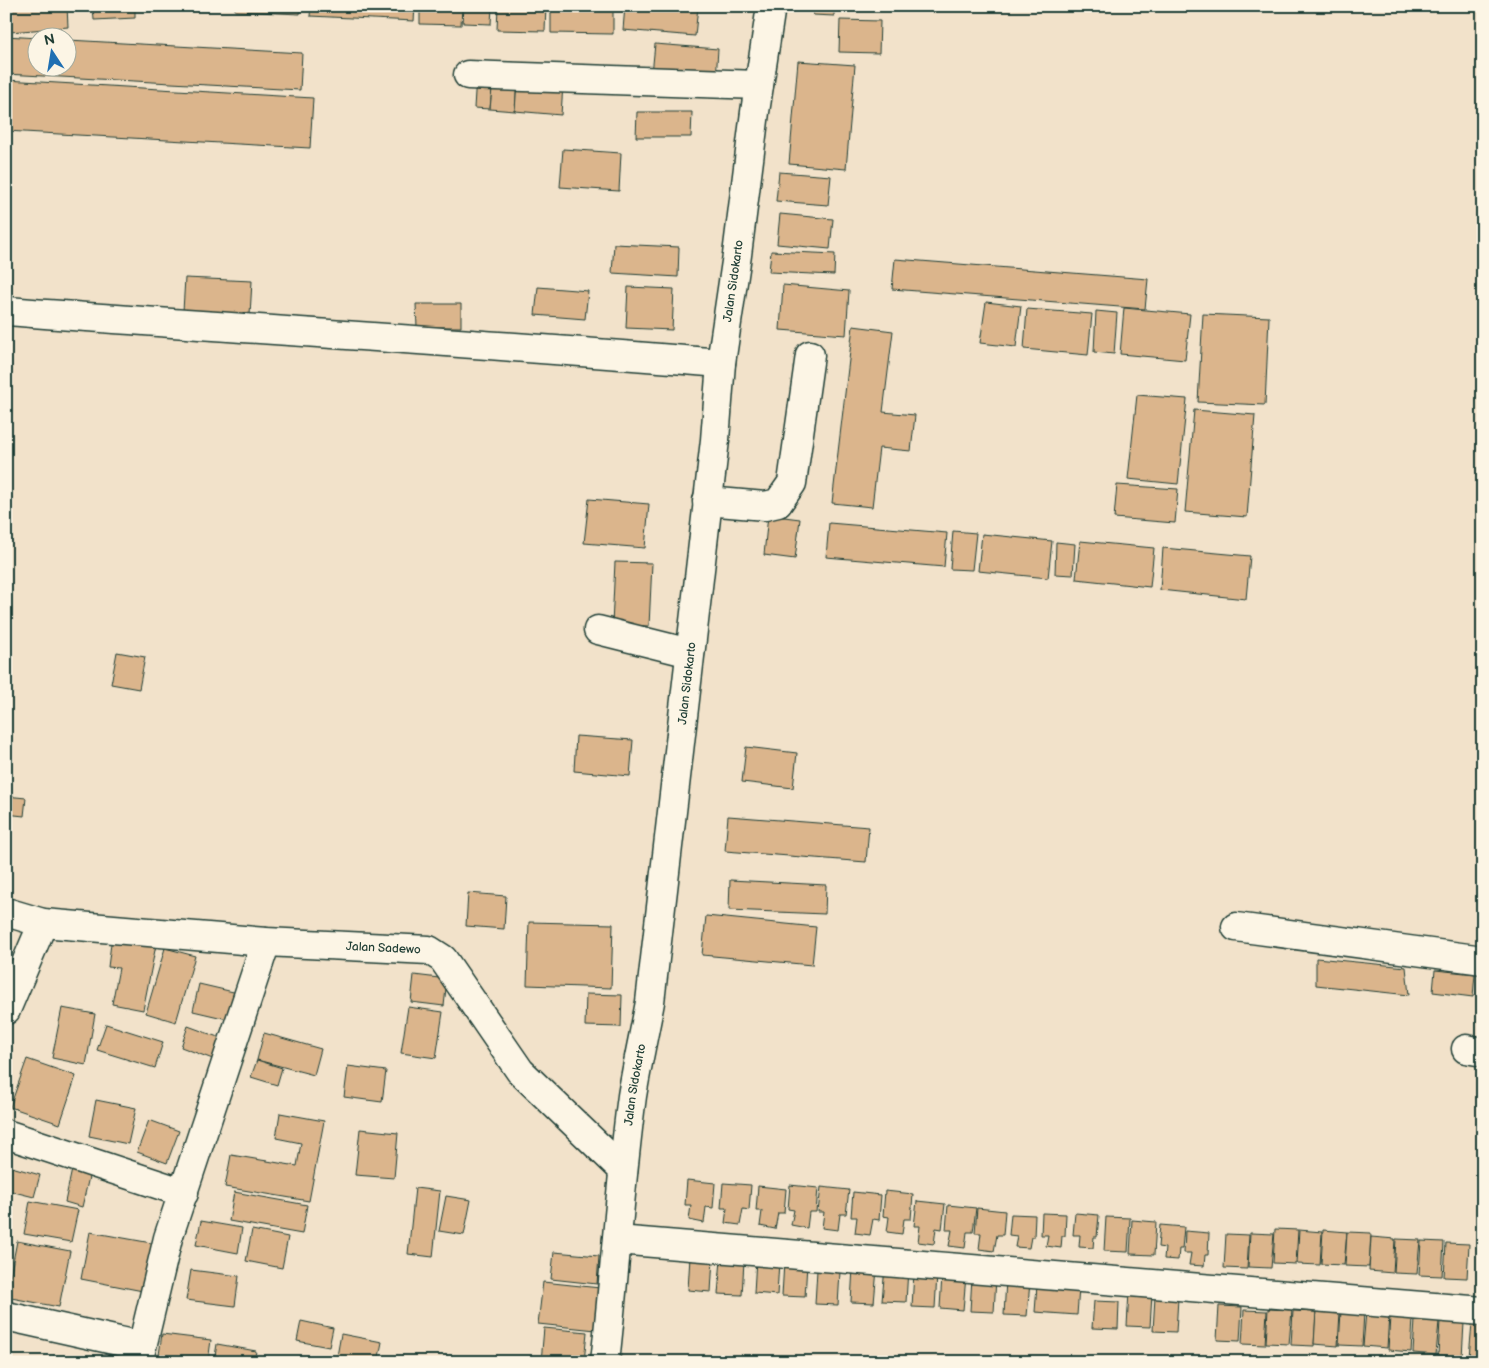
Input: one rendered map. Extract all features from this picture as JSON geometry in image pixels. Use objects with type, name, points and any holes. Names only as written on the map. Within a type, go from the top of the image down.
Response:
[{"type":"street","name":"Jalan Sidokarto","points":[[605,1362],[632,1094],[650,1002],[715,440],[721,363],[770,6]]},
{"type":"street","points":[[468,75],[759,85]]},
{"type":"street","points":[[6,311],[507,345],[721,363]]},
{"type":"street","points":[[707,501],[765,506],[778,503],[792,483],[810,355]]},
{"type":"street","points":[[598,630],[690,653]]},
{"type":"street","name":"Jalan Sadewo","points":[[6,912],[43,923],[266,942],[428,950],[443,959],[520,1071],[623,1170]]},
{"type":"street","points":[[6,1010],[43,923]]},
{"type":"street","points":[[1236,927],[1483,960]]},
{"type":"street","points":[[6,1316],[141,1354],[168,1238],[266,942]]},
{"type":"street","points":[[6,1134],[184,1193]]},
{"type":"street","points":[[617,1240],[1483,1311]]},
{"type":"building","points":[[8,6],[67,6],[68,27],[28,28],[28,30],[10,32]]},
{"type":"building","points":[[93,6],[135,6],[135,18],[94,20]]},
{"type":"building","points":[[235,6],[301,6],[300,14],[235,11]]},
{"type":"building","points":[[311,6],[415,6],[414,21],[310,16]]},
{"type":"building","points":[[420,6],[462,6],[461,25],[420,24]]},
{"type":"building","points":[[464,6],[492,6],[491,24],[463,23]]},
{"type":"building","points":[[498,6],[546,6],[545,31],[497,30]]},
{"type":"building","points":[[551,6],[613,6],[613,34],[551,33]]},
{"type":"building","points":[[625,6],[698,6],[695,36],[623,30]]},
{"type":"building","points":[[814,6],[834,6],[834,16],[813,15]]},
{"type":"building","points":[[840,20],[880,21],[879,53],[839,52]]},
{"type":"building","points":[[6,36],[28,37],[28,75],[6,74]]},
{"type":"building","points":[[78,41],[302,53],[300,90],[78,78]]},
{"type":"building","points":[[655,44],[718,49],[716,79],[652,74]]},
{"type":"building","points":[[798,61],[855,65],[846,169],[789,164]]},
{"type":"building","points":[[476,76],[493,78],[490,109],[474,108]]},
{"type":"building","points":[[493,78],[517,80],[515,111],[490,109]]},
{"type":"building","points":[[6,80],[313,98],[310,148],[6,131]]},
{"type":"building","points":[[517,80],[563,84],[561,115],[515,111]]},
{"type":"building","points":[[637,112],[692,112],[691,137],[636,137]]},
{"type":"building","points":[[563,149],[621,153],[619,191],[560,187]]},
{"type":"building","points":[[779,172],[831,176],[828,205],[776,201]]},
{"type":"building","points":[[780,214],[833,219],[830,249],[777,244]]},
{"type":"building","points":[[614,244],[679,247],[678,277],[612,273]]},
{"type":"building","points":[[771,251],[835,254],[834,275],[769,272]]},
{"type":"building","points":[[895,259],[1148,279],[1145,309],[892,289]]},
{"type":"building","points":[[185,278],[252,281],[250,315],[183,311]]},
{"type":"building","points":[[783,285],[849,291],[846,335],[780,330]]},
{"type":"building","points":[[538,287],[588,291],[585,319],[535,315]]},
{"type":"building","points":[[628,287],[674,289],[672,330],[626,328]]},
{"type":"building","points":[[986,302],[1021,306],[1016,347],[980,343]]},
{"type":"building","points":[[416,304],[461,304],[461,327],[417,327]]},
{"type":"building","points":[[1124,308],[1190,314],[1185,360],[1120,354]]},
{"type":"building","points":[[1027,309],[1092,314],[1088,355],[1024,349]]},
{"type":"building","points":[[1096,311],[1117,313],[1114,354],[1094,352]]},
{"type":"building","points":[[1203,314],[1269,317],[1265,405],[1198,402]]},
{"type":"building","points":[[853,326],[893,331],[883,412],[915,415],[911,451],[879,448],[872,507],[832,503]]},
{"type":"building","points":[[1137,395],[1187,399],[1178,484],[1128,479]]},
{"type":"building","points":[[1194,410],[1255,415],[1247,517],[1185,512]]},
{"type":"building","points":[[1117,485],[1178,489],[1175,523],[1114,518]]},
{"type":"building","points":[[589,499],[649,504],[645,548],[584,543]]},
{"type":"building","points":[[768,515],[800,519],[795,559],[764,555]]},
{"type":"building","points":[[829,523],[947,533],[944,567],[826,557]]},
{"type":"building","points":[[953,531],[976,533],[972,570],[950,569]]},
{"type":"building","points":[[982,534],[1052,541],[1048,578],[978,571]]},
{"type":"building","points":[[1080,541],[1154,548],[1150,587],[1076,579]]},
{"type":"building","points":[[1056,542],[1075,544],[1073,575],[1055,574]]},
{"type":"building","points":[[1163,548],[1250,556],[1246,599],[1160,590]]},
{"type":"building","points":[[615,562],[652,563],[649,626],[612,625]]},
{"type":"building","points":[[117,652],[145,657],[139,689],[111,684]]},
{"type":"building","points":[[576,736],[633,740],[630,776],[574,771]]},
{"type":"building","points":[[746,747],[797,753],[793,788],[742,782]]},
{"type":"building","points":[[6,796],[26,798],[24,816],[6,814]]},
{"type":"building","points":[[728,816],[869,827],[866,862],[725,851]]},
{"type":"building","points":[[730,880],[826,885],[825,914],[729,910]]},
{"type":"building","points":[[468,893],[506,896],[504,929],[466,926]]},
{"type":"building","points":[[706,916],[816,927],[812,965],[702,955]]},
{"type":"building","points":[[529,922],[613,924],[611,988],[527,985]]},
{"type":"building","points":[[112,936],[156,945],[143,1010],[112,1004],[119,968],[108,967]]},
{"type":"building","points":[[165,948],[195,956],[176,1022],[146,1013]]},
{"type":"building","points":[[1316,958],[1406,967],[1409,995],[1316,985]]},
{"type":"building","points":[[1435,970],[1475,974],[1473,997],[1433,992]]},
{"type":"building","points":[[414,975],[447,979],[444,1006],[411,1002]]},
{"type":"building","points":[[199,984],[242,994],[236,1021],[193,1011]]},
{"type":"building","points":[[586,994],[622,995],[621,1027],[585,1026]]},
{"type":"building","points":[[408,1007],[443,1012],[436,1058],[401,1053]]},
{"type":"building","points":[[62,1008],[95,1014],[86,1065],[52,1058]]},
{"type":"building","points":[[106,1024],[163,1042],[155,1068],[97,1050]]},
{"type":"building","points":[[188,1026],[226,1040],[218,1061],[181,1047]]},
{"type":"building","points":[[264,1033],[321,1049],[314,1075],[257,1060]]},
{"type":"building","points":[[27,1059],[76,1076],[60,1124],[10,1107]]},
{"type":"building","points":[[257,1060],[282,1068],[277,1085],[251,1077]]},
{"type":"building","points":[[348,1066],[386,1071],[382,1102],[344,1097]]},
{"type":"building","points":[[96,1100],[136,1108],[128,1144],[89,1136]]},
{"type":"building","points":[[280,1113],[324,1121],[309,1201],[225,1187],[231,1155],[297,1166],[301,1143],[276,1138]]},
{"type":"building","points":[[149,1120],[179,1131],[167,1163],[137,1152]]},
{"type":"building","points":[[360,1129],[398,1133],[394,1178],[355,1175]]},
{"type":"building","points":[[74,1160],[92,1164],[82,1207],[65,1202]]},
{"type":"building","points":[[8,1166],[40,1175],[34,1197],[6,1190]]},
{"type":"building","points":[[687,1180],[715,1183],[713,1208],[706,1207],[704,1223],[689,1220],[691,1205],[685,1205]]},
{"type":"building","points":[[723,1183],[751,1185],[749,1210],[743,1209],[740,1225],[725,1223],[727,1208],[721,1208]]},
{"type":"building","points":[[790,1185],[818,1188],[816,1212],[809,1212],[807,1228],[791,1225],[794,1210],[788,1209]]},
{"type":"building","points":[[758,1186],[786,1189],[784,1213],[778,1213],[775,1229],[760,1226],[762,1211],[756,1211]]},
{"type":"building","points":[[821,1187],[849,1190],[846,1214],[840,1214],[838,1230],[822,1228],[824,1212],[818,1212]]},
{"type":"building","points":[[415,1188],[440,1191],[433,1257],[408,1254]]},
{"type":"building","points":[[885,1191],[913,1194],[911,1219],[904,1219],[902,1234],[887,1232],[889,1217],[883,1216]]},
{"type":"building","points":[[234,1192],[307,1205],[302,1234],[229,1221]]},
{"type":"building","points":[[853,1192],[881,1195],[879,1220],[873,1219],[870,1235],[855,1233],[857,1217],[851,1217]]},
{"type":"building","points":[[446,1196],[471,1200],[464,1235],[439,1231]]},
{"type":"building","points":[[30,1201],[78,1210],[71,1242],[24,1234]]},
{"type":"building","points":[[917,1201],[945,1204],[942,1229],[936,1228],[934,1244],[918,1242],[920,1226],[914,1226]]},
{"type":"building","points":[[948,1205],[976,1208],[973,1232],[967,1232],[965,1248],[949,1246],[952,1230],[946,1230]]},
{"type":"building","points":[[977,1208],[1005,1211],[1003,1235],[997,1235],[994,1251],[979,1249],[981,1233],[975,1233]]},
{"type":"building","points":[[1042,1213],[1066,1214],[1065,1236],[1062,1236],[1061,1248],[1046,1246],[1048,1235],[1041,1235]]},
{"type":"building","points":[[1075,1213],[1099,1215],[1097,1237],[1094,1237],[1093,1248],[1079,1247],[1080,1235],[1073,1235]]},
{"type":"building","points":[[1011,1214],[1035,1215],[1034,1237],[1031,1237],[1029,1248],[1015,1247],[1017,1236],[1009,1235]]},
{"type":"building","points":[[1106,1217],[1130,1218],[1128,1252],[1104,1251]]},
{"type":"building","points":[[1132,1220],[1156,1222],[1154,1255],[1130,1254]]},
{"type":"building","points":[[201,1221],[242,1228],[238,1253],[196,1245]]},
{"type":"building","points":[[1160,1225],[1184,1227],[1182,1249],[1179,1249],[1178,1260],[1164,1259],[1165,1248],[1158,1247]]},
{"type":"building","points":[[1275,1229],[1298,1230],[1296,1264],[1273,1263]]},
{"type":"building","points":[[252,1230],[288,1237],[282,1268],[246,1261]]},
{"type":"building","points":[[1299,1230],[1322,1232],[1320,1265],[1297,1264]]},
{"type":"building","points":[[1323,1230],[1347,1232],[1344,1265],[1321,1264]]},
{"type":"building","points":[[1185,1231],[1209,1233],[1208,1255],[1205,1255],[1204,1266],[1189,1265],[1191,1253],[1184,1253]]},
{"type":"building","points":[[90,1232],[157,1244],[148,1292],[81,1279]]},
{"type":"building","points":[[1347,1232],[1371,1233],[1369,1267],[1345,1266]]},
{"type":"building","points":[[1250,1233],[1274,1234],[1271,1268],[1248,1267]]},
{"type":"building","points":[[1226,1234],[1249,1235],[1247,1269],[1224,1268]]},
{"type":"building","points":[[1371,1237],[1395,1239],[1393,1273],[1369,1271]]},
{"type":"building","points":[[1396,1239],[1420,1240],[1417,1274],[1394,1273]]},
{"type":"building","points":[[17,1241],[70,1251],[59,1307],[6,1297]]},
{"type":"building","points":[[1421,1241],[1444,1242],[1442,1276],[1419,1275]]},
{"type":"building","points":[[1446,1243],[1469,1244],[1467,1278],[1444,1277]]},
{"type":"building","points":[[554,1252],[599,1256],[597,1284],[551,1279]]},
{"type":"building","points":[[690,1257],[713,1258],[711,1292],[688,1290]]},
{"type":"building","points":[[756,1259],[779,1261],[777,1295],[754,1293]]},
{"type":"building","points":[[721,1260],[744,1261],[742,1295],[718,1294]]},
{"type":"building","points":[[784,1262],[807,1264],[805,1297],[782,1296]]},
{"type":"building","points":[[885,1267],[908,1269],[906,1302],[882,1301]]},
{"type":"building","points":[[853,1268],[877,1269],[874,1303],[851,1302]]},
{"type":"building","points":[[191,1270],[239,1276],[235,1306],[186,1300]]},
{"type":"building","points":[[817,1270],[840,1272],[838,1305],[815,1304]]},
{"type":"building","points":[[914,1272],[937,1274],[935,1308],[912,1307]]},
{"type":"building","points":[[942,1275],[966,1276],[963,1310],[940,1308]]},
{"type":"building","points":[[972,1277],[996,1278],[994,1312],[970,1311]]},
{"type":"building","points":[[1006,1280],[1030,1282],[1027,1316],[1004,1315]]},
{"type":"building","points":[[543,1282],[600,1288],[596,1330],[538,1324]]},
{"type":"building","points":[[1037,1285],[1079,1288],[1077,1315],[1035,1312]]},
{"type":"building","points":[[1129,1292],[1152,1294],[1150,1327],[1127,1326]]},
{"type":"building","points":[[1155,1297],[1178,1298],[1176,1332],[1153,1331]]},
{"type":"building","points":[[1094,1301],[1119,1302],[1118,1329],[1092,1328]]},
{"type":"building","points":[[1219,1306],[1242,1307],[1240,1341],[1217,1340]]},
{"type":"building","points":[[1268,1309],[1292,1310],[1289,1344],[1266,1343]]},
{"type":"building","points":[[1244,1310],[1267,1311],[1265,1345],[1242,1344]]},
{"type":"building","points":[[1293,1311],[1316,1312],[1314,1346],[1291,1345]]},
{"type":"building","points":[[1316,1311],[1340,1312],[1338,1346],[1314,1344]]},
{"type":"building","points":[[1341,1311],[1364,1312],[1362,1346],[1339,1345]]},
{"type":"building","points":[[1366,1312],[1389,1314],[1387,1348],[1363,1346]]},
{"type":"building","points":[[1390,1316],[1413,1318],[1411,1352],[1388,1350]]},
{"type":"building","points":[[1415,1320],[1439,1321],[1436,1355],[1413,1353]]},
{"type":"building","points":[[301,1321],[333,1328],[329,1347],[297,1341]]},
{"type":"building","points":[[1440,1321],[1464,1323],[1462,1357],[1438,1355]]},
{"type":"building","points":[[1472,1323],[1483,1323],[1483,1358],[1469,1357]]},
{"type":"building","points":[[544,1328],[587,1332],[584,1362],[541,1362]]},
{"type":"building","points":[[162,1334],[211,1340],[208,1362],[158,1362]]},
{"type":"building","points":[[341,1334],[382,1342],[378,1362],[336,1362]]},
{"type":"building","points":[[217,1344],[256,1351],[254,1362],[214,1362]]},
{"type":"building","points":[[53,1356],[82,1359],[82,1362],[52,1362]]},
{"type":"building","points":[[300,1357],[326,1361],[326,1362],[299,1362]]}]
